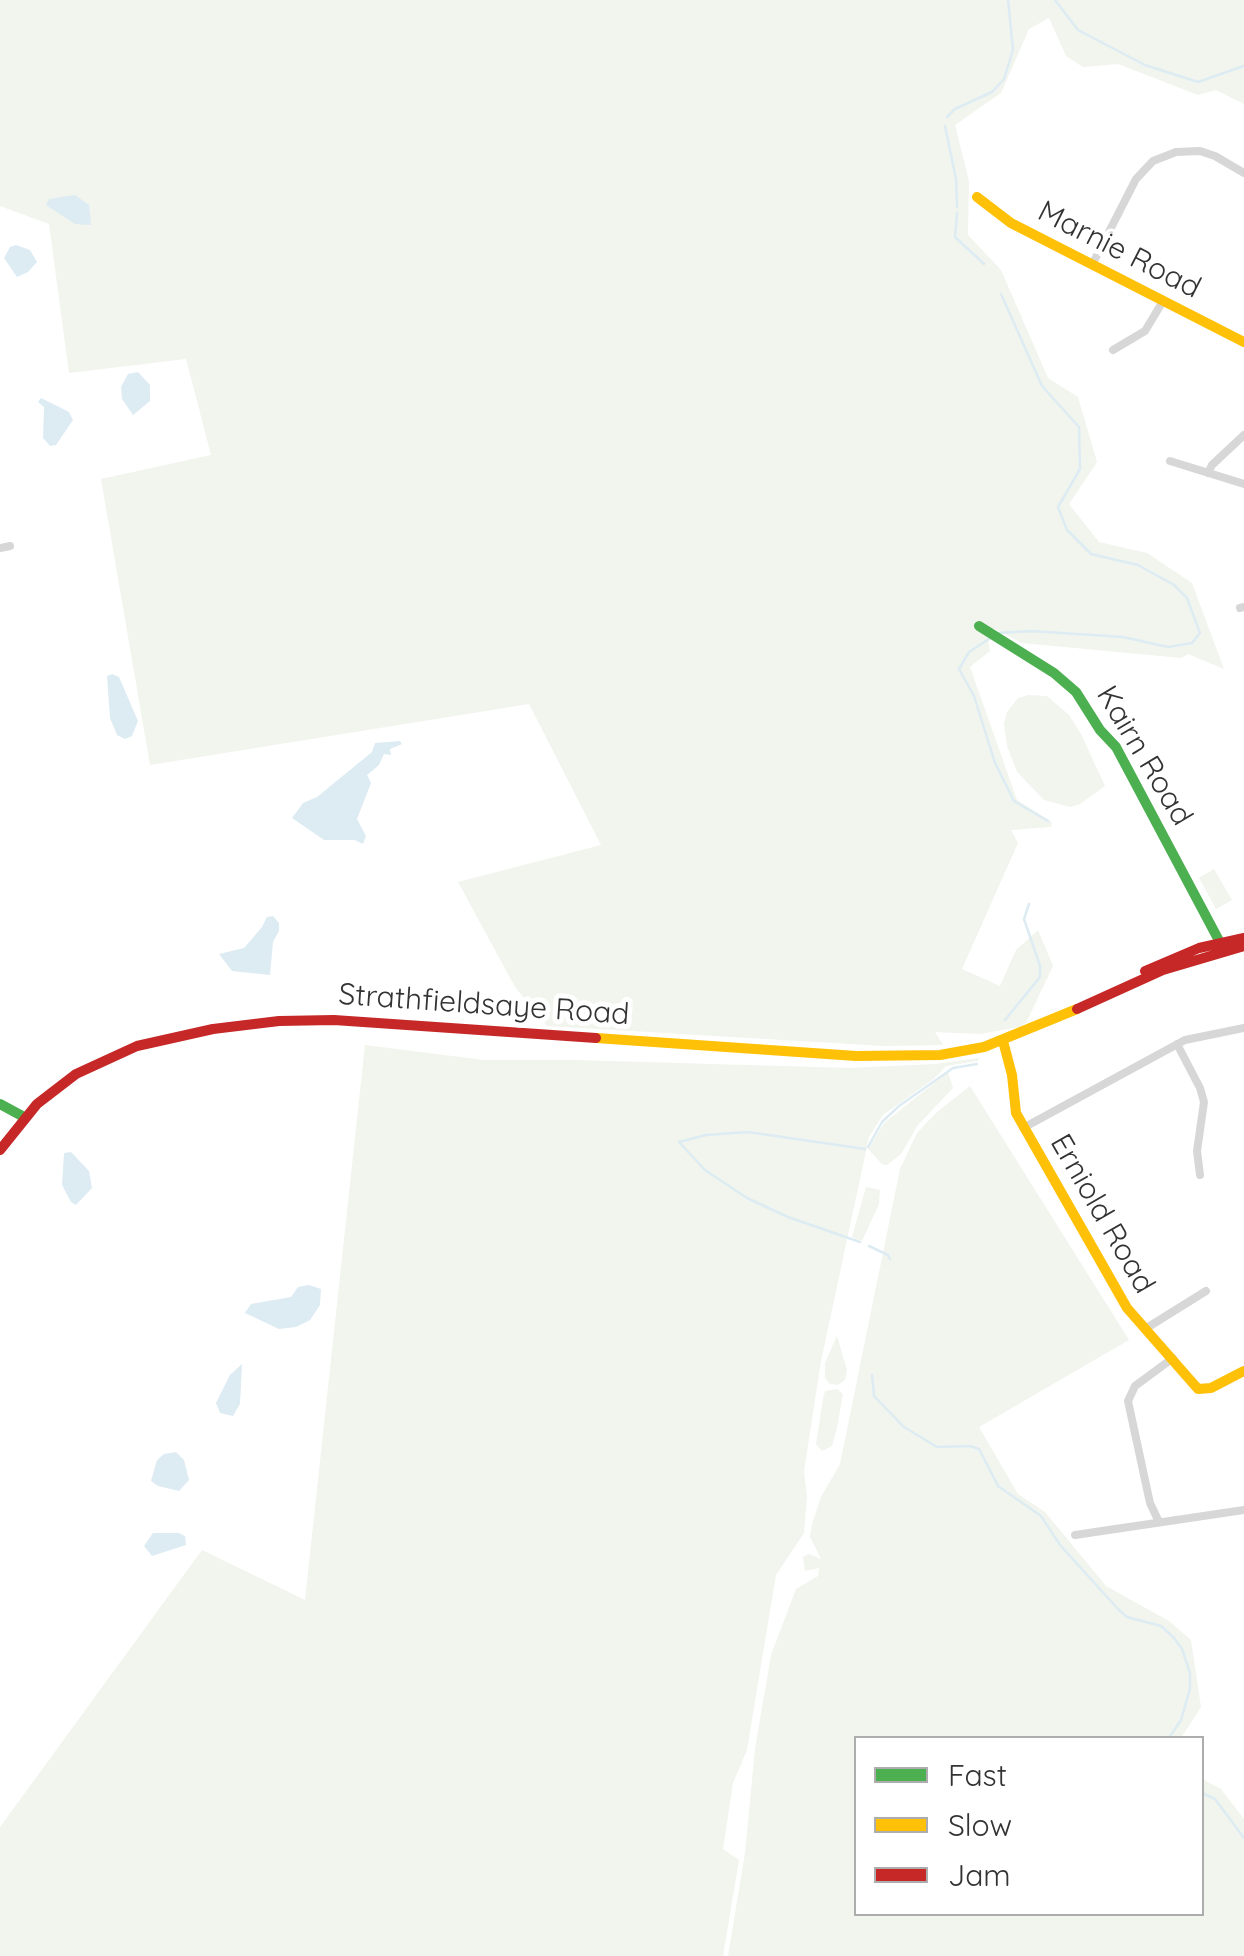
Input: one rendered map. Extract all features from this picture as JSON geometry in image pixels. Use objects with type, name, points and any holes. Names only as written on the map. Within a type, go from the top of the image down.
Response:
[{"type":"main road","name":"Marnie Road","points":[[977,197],[1001,218],[1244,342]]},
{"type":"main road","name":"Kairn Road","points":[[979,626],[1076,692],[1116,747],[1223,946]]},
{"type":"main road","points":[[1223,946],[1244,938]]},
{"type":"main road","points":[[1223,946],[1244,946]]},
{"type":"main road","name":"Strathfieldsaye Road","points":[[0,1150],[24,1117],[76,1074],[125,1050],[212,1029],[279,1021],[394,1022],[891,1057],[956,1054],[1003,1041],[1223,946]]},
{"type":"main road","name":"Erniold Road","points":[[1003,1041],[1012,1076],[1014,1109],[1123,1303],[1200,1390],[1244,1370]]},
{"type":"main road","points":[[0,1104],[24,1117]]},
{"type":"street","points":[[1092,265],[1136,179],[1153,161],[1176,152],[1200,151],[1244,173]]},
{"type":"street","points":[[1114,350],[1146,331],[1163,301]]},
{"type":"street","points":[[1208,473],[1216,460],[1244,435]]},
{"type":"street","points":[[1170,461],[1244,484]]},
{"type":"street","points":[[1023,1128],[1177,1044],[1244,1028]]},
{"type":"street","points":[[1177,1044],[1204,1102],[1197,1150],[1200,1175]]},
{"type":"street","points":[[1145,1328],[1206,1291]]},
{"type":"street","points":[[1159,1522],[1150,1503],[1127,1407],[1135,1386],[1173,1358]]},
{"type":"street","points":[[1142,1517],[1150,1503]]},
{"type":"street","points":[[1075,1535],[1142,1517],[1159,1522],[1244,1510]]},
{"type":"shaded area","points":[[0,0],[1244,0],[1244,104],[1216,90],[1198,95],[1118,64],[1083,67],[1066,56],[1049,18],[1029,29],[1001,93],[955,125],[969,181],[968,235],[1001,270],[1048,378],[1078,397],[1097,462],[1069,504],[1099,542],[1147,553],[1192,583],[1224,669],[1188,654],[1181,658],[1022,643],[995,629],[986,629],[990,651],[970,667],[1017,800],[1052,822],[1051,827],[1011,830],[1018,843],[962,969],[1000,986],[1016,950],[1038,930],[1053,966],[1026,1023],[980,1034],[935,1032],[943,1045],[884,1046],[547,1026],[515,987],[458,882],[601,845],[529,704],[150,765],[101,479],[211,455],[186,359],[69,373],[49,224],[0,206]]},
{"type":"shaded area","points":[[75,195],[89,205],[91,225],[75,224],[46,205],[49,199]]},
{"type":"shaded area","points":[[10,247],[30,250],[37,262],[17,277],[4,258]]},
{"type":"shaded area","points":[[138,372],[150,385],[150,401],[133,415],[122,399],[121,387],[128,374]]},
{"type":"shaded area","points":[[41,398],[69,412],[73,420],[56,445],[50,446],[43,438],[44,407],[38,402]]},
{"type":"shaded area","points":[[107,676],[119,677],[138,721],[132,736],[125,739],[117,735],[110,718]]},
{"type":"shaded area","points":[[1047,696],[1069,715],[1081,734],[1105,786],[1080,804],[1070,807],[1044,800],[1017,772],[1004,724],[1007,712],[1018,698]]},
{"type":"shaded area","points":[[375,743],[402,744],[390,749],[391,755],[384,754],[379,765],[367,775],[371,783],[357,819],[366,836],[363,844],[355,840],[324,840],[292,818],[303,803],[317,797],[372,752]]},
{"type":"shaded area","points":[[1214,869],[1232,900],[1216,909],[1199,878]]},
{"type":"shaded area","points":[[273,916],[279,931],[273,942],[270,975],[232,971],[219,954],[244,948],[267,917]]},
{"type":"shaded area","points":[[365,1045],[484,1060],[850,1068],[979,1058],[946,1066],[883,1115],[869,1137],[821,1361],[804,1471],[804,1533],[776,1575],[747,1750],[733,1783],[723,1849],[739,1860],[723,1956],[0,1956],[0,1827],[202,1550],[305,1600]]},
{"type":"shaded area","points":[[948,1072],[953,1088],[918,1125],[901,1154],[887,1165],[882,1164],[868,1149],[884,1123]]},
{"type":"shaded area","points":[[970,1086],[1129,1340],[979,1427],[1018,1494],[1045,1512],[1106,1586],[1169,1621],[1191,1640],[1201,1707],[1182,1736],[854,1736],[854,1916],[1204,1916],[1204,1780],[1221,1789],[1244,1819],[1244,1956],[728,1956],[771,1655],[796,1589],[818,1576],[819,1568],[805,1571],[803,1557],[809,1554],[821,1559],[810,1537],[812,1524],[821,1497],[840,1464],[900,1169],[917,1133]]},
{"type":"shaded area","points":[[71,1152],[89,1171],[92,1188],[76,1205],[62,1185],[64,1153]]},
{"type":"shaded area","points":[[866,1187],[880,1190],[879,1204],[862,1241],[852,1237]]},
{"type":"shaded area","points":[[298,1287],[321,1289],[320,1305],[310,1320],[296,1327],[279,1329],[245,1313],[251,1304],[291,1297]]},
{"type":"shaded area","points":[[837,1336],[847,1370],[845,1380],[838,1385],[825,1378],[825,1363]]},
{"type":"shaded area","points":[[242,1364],[240,1404],[233,1416],[220,1413],[216,1403],[230,1375]]},
{"type":"shaded area","points":[[837,1389],[843,1394],[837,1428],[832,1446],[822,1451],[816,1444],[823,1399],[825,1391]]},
{"type":"shaded area","points":[[176,1452],[184,1460],[189,1480],[179,1491],[151,1481],[157,1460]]},
{"type":"shaded area","points":[[153,1533],[179,1533],[185,1536],[186,1545],[152,1556],[144,1546]]},
{"type":"waterway","points":[[947,117],[955,109],[992,92],[1004,79],[1013,50],[1008,0]]},
{"type":"waterway","points":[[1055,0],[1078,30],[1145,65],[1198,82],[1244,66]]},
{"type":"waterway","points":[[945,126],[956,179],[957,207]]},
{"type":"waterway","points":[[957,213],[955,237],[984,264]]},
{"type":"waterway","points":[[999,633],[1031,631],[1123,637],[1168,647],[1192,643],[1200,633],[1187,598],[1174,585],[1138,565],[1091,554],[1067,530],[1058,507],[1080,469],[1079,427],[1042,386],[1001,294]]},
{"type":"waterway","points":[[992,637],[969,652],[959,669],[974,696],[995,763],[1014,801],[1048,821]]},
{"type":"waterway","points":[[1005,1020],[1040,977],[1024,919],[1029,904]]},
{"type":"waterway","points":[[868,1147],[882,1122],[899,1106],[953,1068],[977,1064]]},
{"type":"waterway","points":[[860,1242],[747,1198],[705,1170],[679,1142],[706,1135],[748,1132],[865,1149]]},
{"type":"waterway","points":[[869,1246],[890,1259]]},
{"type":"waterway","points":[[872,1375],[874,1396],[904,1427],[937,1447],[979,1449],[998,1486],[1041,1516],[1060,1545],[1118,1609],[1127,1617],[1161,1626],[1174,1638],[1190,1673],[1190,1689],[1181,1720],[1170,1736]]},
{"type":"waterway","points":[[1204,1794],[1215,1799],[1244,1838]]},
{"type":"traffic: fast","points":[[979,626],[1054,673],[1076,692],[1116,747],[1224,950]]},
{"type":"traffic: fast","points":[[0,1104],[24,1117]]},
{"type":"traffic: slow","points":[[977,197],[1011,223],[1244,342]]},
{"type":"traffic: slow","points":[[596,1038],[856,1056],[940,1055],[984,1047],[1077,1009]]},
{"type":"traffic: slow","points":[[1003,1041],[1016,1113],[1127,1308],[1198,1389],[1211,1388],[1244,1371]]},
{"type":"traffic: jam","points":[[1145,971],[1199,948],[1244,938]]},
{"type":"traffic: jam","points":[[1077,1009],[1163,970],[1244,946]]},
{"type":"traffic: jam","points":[[0,1150],[37,1104],[76,1074],[137,1046],[213,1029],[279,1021],[334,1020],[596,1038]]}]
